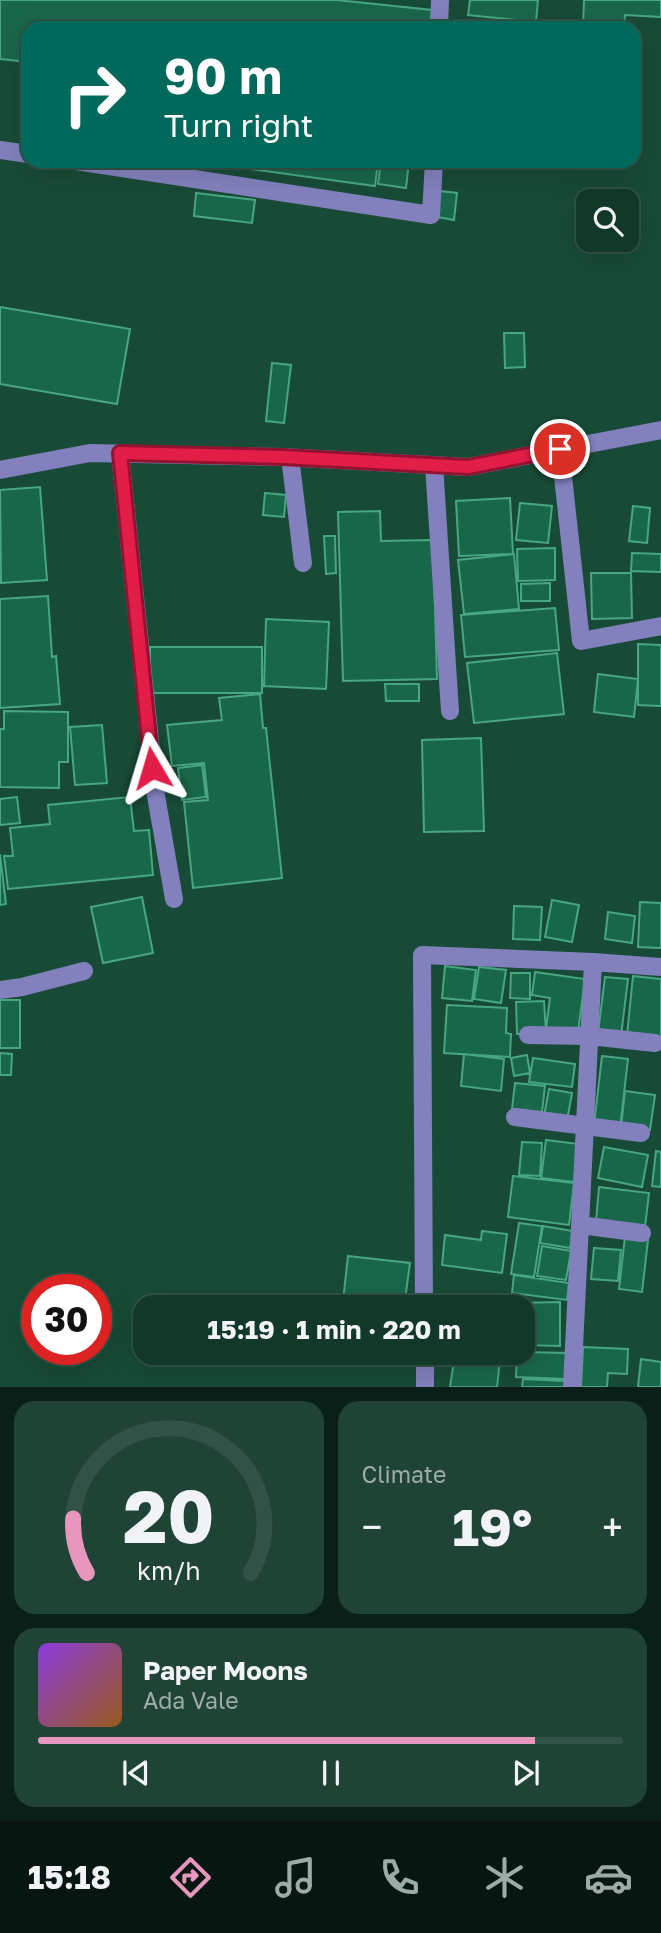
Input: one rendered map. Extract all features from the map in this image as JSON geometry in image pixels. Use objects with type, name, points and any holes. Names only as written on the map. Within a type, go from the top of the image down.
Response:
[{"type":"street","points":[[439,21],[440,0]]},
{"type":"street","points":[[0,150],[21,153]]},
{"type":"street","points":[[122,168],[431,215],[433,168]]},
{"type":"street","points":[[0,470],[90,453],[290,457],[468,467],[661,430]]},
{"type":"street","points":[[560,449],[581,641],[661,626]]},
{"type":"street","points":[[120,453],[155,790],[174,899]]},
{"type":"street","points":[[290,457],[303,563]]},
{"type":"street","points":[[434,465],[450,711]]},
{"type":"street","points":[[424,1295],[422,955],[661,967]]},
{"type":"street","points":[[572,1387],[593,962]]},
{"type":"street","points":[[0,990],[84,971]]},
{"type":"street","points":[[528,1035],[589,1036],[655,1043]]},
{"type":"street","points":[[515,1117],[642,1133]]},
{"type":"street","points":[[580,1225],[642,1233]]},
{"type":"street","points":[[425,1365],[425,1387]]},
{"type":"building","points":[[0,0],[337,0],[432,10],[431,21],[21,21],[21,61],[0,59]]},
{"type":"building","points":[[470,0],[538,0],[536,21],[468,15]]},
{"type":"building","points":[[584,0],[661,0],[661,17],[625,15],[625,21],[583,21]]},
{"type":"building","points":[[243,168],[377,168],[375,186]]},
{"type":"building","points":[[380,168],[408,168],[406,188],[378,184]]},
{"type":"building","points":[[440,191],[457,193],[454,220],[437,217]]},
{"type":"building","points":[[196,193],[255,200],[252,223],[194,216]]},
{"type":"building","points":[[0,307],[130,329],[117,404],[0,384]]},
{"type":"building","points":[[504,333],[524,333],[525,367],[505,368]]},
{"type":"building","points":[[272,363],[291,365],[284,423],[266,421]]},
{"type":"building","points":[[40,487],[47,580],[1,583],[0,490]]},
{"type":"building","points":[[265,493],[286,495],[284,517],[263,515]]},
{"type":"building","points":[[510,498],[513,554],[459,556],[456,501]]},
{"type":"building","points":[[520,503],[552,506],[548,543],[516,540]]},
{"type":"building","points":[[633,506],[650,508],[647,543],[629,541]]},
{"type":"building","points":[[380,511],[381,541],[433,540],[437,679],[343,681],[338,512]]},
{"type":"building","points":[[324,536],[335,536],[336,573],[326,574]]},
{"type":"building","points":[[555,548],[555,580],[518,581],[517,549]]},
{"type":"building","points":[[632,553],[661,554],[661,572],[631,571]]},
{"type":"building","points":[[514,554],[519,609],[464,614],[458,560]]},
{"type":"building","points":[[591,573],[631,573],[632,618],[592,619]]},
{"type":"building","points":[[550,583],[550,601],[521,601],[521,584]]},
{"type":"building","points":[[48,596],[52,657],[56,656],[60,704],[0,708],[0,599]]},
{"type":"building","points":[[555,608],[559,650],[465,657],[461,615]]},
{"type":"building","points":[[266,619],[329,622],[326,689],[264,686]]},
{"type":"building","points":[[638,644],[661,645],[661,706],[638,705]]},
{"type":"building","points":[[150,647],[262,647],[262,693],[150,693]]},
{"type":"building","points":[[557,653],[564,714],[474,723],[467,663]]},
{"type":"building","points":[[598,674],[638,679],[634,717],[594,712]]},
{"type":"building","points":[[385,684],[419,684],[419,701],[386,701]]},
{"type":"building","points":[[260,694],[282,878],[193,888],[184,802],[208,800],[204,763],[172,766],[167,725],[222,720],[219,698]]},
{"type":"building","points":[[4,711],[68,712],[68,762],[59,762],[59,788],[0,787],[0,729],[4,729]]},
{"type":"building","points":[[102,725],[107,783],[75,785],[70,727]]},
{"type":"building","points":[[481,738],[484,831],[424,832],[422,740]]},
{"type":"building","points":[[202,765],[206,797],[182,800],[178,768]]},
{"type":"building","points":[[17,797],[20,823],[0,825],[0,799]]},
{"type":"building","points":[[130,797],[134,831],[149,830],[153,875],[8,889],[4,856],[13,856],[10,828],[50,824],[48,805]]},
{"type":"building","points":[[0,854],[6,904],[0,905]]},
{"type":"building","points":[[142,897],[153,953],[103,963],[91,907]]},
{"type":"building","points":[[552,900],[579,905],[572,942],[545,937]]},
{"type":"building","points":[[640,902],[661,903],[661,948],[638,947]]},
{"type":"building","points":[[514,906],[542,907],[540,940],[513,939]]},
{"type":"building","points":[[608,912],[635,916],[632,943],[605,939]]},
{"type":"building","points":[[445,966],[476,970],[472,1001],[442,998]]},
{"type":"building","points":[[479,967],[506,970],[501,1003],[474,999]]},
{"type":"building","points":[[535,972],[585,979],[578,1032],[546,1028],[550,998],[532,995]]},
{"type":"building","points":[[511,973],[530,973],[530,999],[510,998]]},
{"type":"building","points":[[633,976],[661,979],[661,1039],[627,1035]]},
{"type":"building","points":[[605,977],[628,979],[621,1036],[598,1033]]},
{"type":"building","points":[[0,1000],[20,1000],[20,1048],[0,1048]]},
{"type":"building","points":[[544,1001],[546,1033],[517,1034],[516,1002]]},
{"type":"building","points":[[447,1005],[507,1008],[506,1033],[511,1034],[510,1057],[444,1053]]},
{"type":"building","points":[[0,1053],[12,1054],[11,1075],[0,1075]]},
{"type":"building","points":[[464,1054],[504,1059],[501,1091],[461,1086]]},
{"type":"building","points":[[527,1055],[530,1073],[514,1076],[511,1058]]},
{"type":"building","points":[[602,1056],[628,1059],[620,1128],[594,1125]]},
{"type":"building","points":[[533,1058],[575,1064],[572,1087],[529,1082]]},
{"type":"building","points":[[515,1083],[545,1086],[542,1112],[512,1109]]},
{"type":"building","points":[[549,1089],[572,1093],[567,1121],[544,1116]]},
{"type":"building","points":[[625,1091],[655,1095],[650,1130],[621,1127]]},
{"type":"building","points":[[546,1140],[579,1144],[574,1182],[541,1178]]},
{"type":"building","points":[[522,1142],[542,1143],[540,1176],[519,1175]]},
{"type":"building","points":[[604,1147],[648,1155],[642,1187],[598,1178]]},
{"type":"building","points":[[656,1151],[661,1152],[661,1187],[652,1186]]},
{"type":"building","points":[[513,1176],[574,1183],[569,1225],[508,1217]]},
{"type":"building","points":[[599,1187],[649,1193],[645,1227],[596,1221]]},
{"type":"building","points":[[519,1223],[542,1226],[534,1277],[511,1274]]},
{"type":"building","points":[[543,1226],[573,1231],[570,1248],[540,1243]]},
{"type":"building","points":[[482,1231],[507,1234],[502,1273],[442,1265],[445,1235],[481,1240]]},
{"type":"building","points":[[625,1237],[648,1240],[642,1292],[619,1289]]},
{"type":"building","points":[[542,1246],[571,1251],[566,1280],[537,1276]]},
{"type":"building","points":[[594,1248],[621,1250],[618,1281],[591,1279]]},
{"type":"building","points":[[348,1256],[410,1263],[406,1295],[344,1295]]},
{"type":"building","points":[[514,1275],[569,1283],[567,1300],[512,1293]]},
{"type":"building","points":[[560,1302],[560,1346],[535,1345],[535,1303]]},
{"type":"building","points":[[583,1347],[628,1349],[627,1374],[608,1373],[607,1387],[581,1387]]},
{"type":"building","points":[[535,1352],[567,1353],[566,1379],[516,1377],[516,1365],[535,1365]]},
{"type":"building","points":[[641,1359],[661,1362],[661,1387],[638,1387]]},
{"type":"building","points":[[453,1365],[499,1365],[497,1387],[450,1387]]},
{"type":"building","points":[[523,1379],[565,1381],[565,1387],[522,1387]]},
{"type":"route","points":[[152,768],[120,453],[283,457],[468,467],[560,449]]}]
